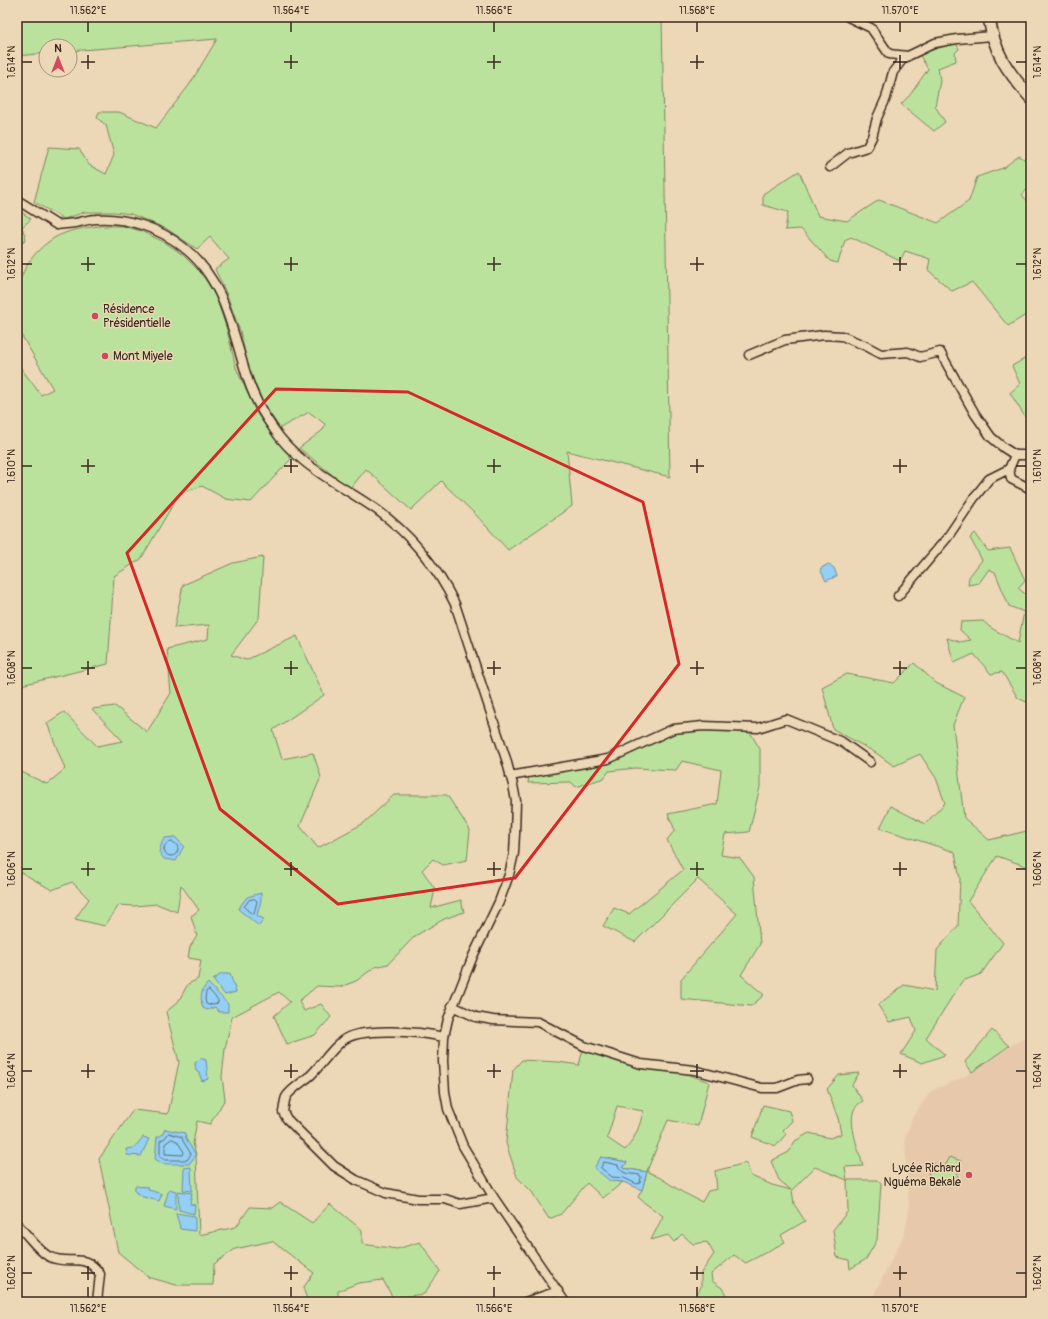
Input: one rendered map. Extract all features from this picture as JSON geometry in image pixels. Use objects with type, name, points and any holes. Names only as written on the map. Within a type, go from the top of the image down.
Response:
[{"type":"main road","points":[[989,17],[992,36],[997,50],[1012,78],[1031,98]]},
{"type":"street","points":[[848,17],[871,28],[888,54],[908,56]]},
{"type":"street","points":[[830,167],[848,153],[867,147],[886,98],[893,72],[902,60],[935,43],[957,39],[992,36]]},
{"type":"street","points":[[1020,85],[1031,88]]},
{"type":"street","points":[[17,200],[57,225],[95,219],[114,219],[135,222],[160,233],[183,247],[198,260],[210,278],[225,306],[255,397],[274,430],[300,458],[377,510],[395,525],[433,566],[447,586],[455,604],[510,776],[516,801],[514,853],[509,875],[499,902],[473,956],[452,1006],[444,1037],[443,1061],[445,1092],[448,1109],[463,1146],[494,1198],[565,1302]]},
{"type":"street","points":[[749,355],[785,340],[824,335],[842,336],[881,354],[908,352],[920,357],[940,352],[975,414],[991,437],[1015,455],[1031,455]]},
{"type":"street","points":[[1015,455],[1009,469],[1011,479],[1031,489]]},
{"type":"street","points":[[898,596],[946,538],[989,479],[1009,469]]},
{"type":"street","points":[[510,776],[608,759],[673,730],[702,726],[758,728],[786,719],[842,742],[870,762]]},
{"type":"street","points":[[452,1006],[482,1018],[493,1020],[538,1022],[584,1046],[641,1064],[694,1070],[703,1074],[762,1088],[777,1088],[798,1080],[807,1079]]},
{"type":"street","points":[[444,1037],[429,1033],[391,1031],[364,1033],[349,1037],[342,1041],[312,1074],[286,1097],[283,1112],[287,1119],[334,1166],[356,1180],[386,1193],[418,1199],[445,1199],[460,1204],[494,1198]]},
{"type":"street","points":[[17,1224],[44,1254],[49,1257],[57,1259],[80,1260],[89,1262],[94,1266],[100,1274],[97,1302]]},
{"type":"street","points":[[525,1302],[558,1291]]},
{"type":"highlighted area","points":[[276,389],[408,392],[643,502],[679,664],[515,878],[338,904],[220,809],[127,553]]},
{"type":"shaded area","name":"Lycée Richard Nguéma Bekale","points":[[1031,1033],[1031,1302],[875,1302],[872,1299],[905,1233],[909,1211],[905,1139],[912,1118],[931,1091],[962,1078]]},
{"type":"green space","points":[[17,17],[662,17],[670,477],[567,451],[572,506],[508,550],[477,516],[441,481],[411,510],[366,469],[350,489],[299,448],[323,430],[325,424],[309,412],[280,428],[264,405],[249,369],[240,331],[227,295],[215,269],[229,259],[210,237],[197,249],[167,229],[131,214],[114,212],[85,212],[64,219],[34,202],[49,147],[79,149],[89,165],[106,174],[114,155],[106,125],[97,118],[99,112],[119,112],[156,128],[190,84],[217,39],[78,50],[78,38],[38,38],[38,54],[17,56]]},
{"type":"green space","points":[[956,43],[959,49],[955,53],[956,61],[938,68],[940,81],[935,106],[945,122],[934,131],[901,104],[910,95],[928,69],[919,54]]},
{"type":"green space","points":[[1019,156],[1031,163],[1031,185],[1022,195],[1031,205],[1031,316],[1029,313],[1008,326],[972,282],[952,291],[928,270],[930,259],[905,251],[900,261],[851,237],[845,240],[838,263],[830,261],[801,229],[785,230],[788,212],[763,205],[763,194],[799,171],[818,216],[847,221],[879,200],[938,223],[969,201],[977,177],[1003,168]]},
{"type":"green space","points":[[17,209],[31,219],[22,227],[26,239],[17,247]]},
{"type":"green space","points":[[99,226],[123,226],[141,231],[166,243],[183,255],[202,274],[216,297],[227,330],[236,368],[257,414],[291,459],[251,502],[226,499],[202,486],[179,494],[141,559],[114,576],[108,664],[17,686],[17,363],[41,395],[53,389],[19,331],[16,304],[17,291],[26,267],[33,256],[54,238],[70,231]]},
{"type":"green space","points":[[1031,355],[1031,424],[1010,393],[1020,384],[1012,366]]},
{"type":"green space","points":[[975,533],[988,551],[1010,548],[1025,580],[1018,588],[1031,599],[1031,704],[1018,698],[1002,672],[991,674],[974,654],[954,663],[947,638],[960,642],[971,640],[960,630],[961,622],[983,621],[991,628],[1018,643],[1024,612],[1009,606],[995,572],[989,569],[979,583],[968,585],[969,577],[982,560],[970,538]]},
{"type":"green space","points":[[263,557],[259,618],[231,655],[246,660],[297,636],[324,695],[273,730],[282,759],[313,753],[321,777],[300,826],[318,848],[364,823],[394,795],[447,795],[470,830],[467,860],[443,865],[433,859],[422,870],[435,889],[431,908],[461,900],[464,912],[444,919],[415,936],[388,964],[375,967],[356,981],[340,987],[317,986],[299,1001],[304,1011],[321,1004],[331,1017],[315,1035],[287,1044],[274,1016],[290,1002],[279,992],[232,1017],[225,1049],[222,1077],[225,1099],[210,1124],[197,1121],[193,1143],[196,1155],[199,1235],[236,1227],[250,1207],[272,1208],[280,1202],[312,1223],[330,1204],[362,1230],[362,1244],[397,1249],[420,1242],[440,1271],[424,1294],[393,1298],[383,1280],[358,1283],[338,1291],[338,1302],[308,1302],[303,1288],[314,1273],[272,1241],[235,1249],[214,1264],[213,1285],[176,1285],[148,1277],[118,1252],[99,1159],[133,1110],[168,1114],[179,1062],[166,1012],[178,1002],[188,984],[198,979],[201,960],[188,958],[190,947],[197,936],[191,916],[199,910],[181,885],[177,912],[157,904],[134,906],[119,905],[105,926],[75,919],[89,899],[72,882],[52,890],[17,870],[17,770],[47,784],[65,769],[47,723],[64,712],[97,746],[123,741],[92,709],[115,706],[147,732],[171,693],[167,649],[208,639],[209,625],[174,628],[183,585],[233,563]]},
{"type":"green space","points":[[914,663],[936,683],[964,697],[953,725],[964,818],[989,840],[1031,830],[1031,868],[997,856],[968,901],[1003,943],[981,974],[962,981],[926,1038],[945,1055],[922,1063],[901,1054],[916,1031],[911,1017],[889,1022],[878,1005],[904,985],[935,991],[937,950],[958,926],[960,879],[955,852],[880,828],[891,806],[925,824],[945,803],[936,778],[920,754],[894,766],[876,753],[833,729],[822,687],[847,674],[894,683]]},
{"type":"green space","points":[[705,729],[749,731],[760,749],[760,787],[749,832],[725,834],[721,855],[740,858],[754,877],[760,944],[741,975],[764,995],[751,1006],[681,999],[681,979],[737,914],[698,879],[635,942],[603,926],[614,908],[629,914],[683,870],[667,840],[675,830],[668,814],[717,804],[721,770],[682,761],[676,770],[635,768],[609,771],[604,778],[576,787],[571,782],[528,783],[529,776],[609,761],[673,733]]},
{"type":"green space","points":[[992,1030],[1009,1046],[972,1072],[965,1062]]},
{"type":"green space","points":[[583,1049],[630,1065],[656,1070],[681,1072],[709,1082],[698,1126],[668,1120],[647,1171],[702,1202],[708,1191],[717,1189],[715,1171],[746,1163],[751,1176],[772,1185],[791,1190],[779,1180],[771,1161],[789,1152],[795,1141],[809,1133],[830,1138],[841,1134],[838,1118],[827,1089],[839,1075],[859,1073],[852,1085],[863,1101],[855,1109],[852,1116],[852,1122],[863,1166],[845,1167],[847,1180],[815,1167],[792,1190],[794,1204],[805,1221],[781,1235],[785,1242],[746,1263],[734,1255],[711,1274],[712,1281],[722,1288],[730,1302],[692,1302],[701,1287],[701,1273],[714,1254],[707,1242],[693,1244],[682,1234],[674,1242],[668,1235],[651,1240],[663,1216],[638,1197],[642,1190],[647,1172],[623,1168],[627,1162],[601,1157],[610,1181],[623,1182],[603,1198],[587,1183],[561,1214],[549,1219],[532,1192],[517,1177],[506,1143],[513,1070],[522,1060],[579,1065]],"holes":[[[617,1106],[643,1111],[637,1132],[625,1150],[607,1138]]]},
{"type":"green space","points":[[763,1105],[789,1111],[792,1121],[783,1130],[786,1134],[776,1146],[752,1137]]},
{"type":"green space","points":[[950,1157],[961,1161],[955,1184],[929,1183],[928,1162],[945,1166]]},
{"type":"green space","points":[[847,1180],[877,1180],[881,1184],[877,1240],[866,1259],[850,1269],[849,1260],[837,1257],[833,1230],[848,1211]]},
{"type":"water","points":[[828,564],[834,568],[837,576],[826,581],[820,569]]},
{"type":"water","points":[[175,837],[184,846],[176,861],[164,859],[159,852],[162,842],[165,838]]},
{"type":"water","points":[[261,893],[257,916],[264,919],[259,926],[238,909],[247,897]]},
{"type":"water","points":[[221,974],[230,974],[236,992],[225,995],[213,980]]},
{"type":"water","points":[[208,983],[228,1004],[228,1012],[219,1012],[215,1007],[207,1010],[203,1008],[201,995],[203,989]]},
{"type":"water","points":[[200,1058],[206,1060],[208,1079],[202,1081],[199,1073],[196,1071],[195,1063]]},
{"type":"water","points":[[165,1129],[185,1133],[186,1139],[196,1155],[189,1164],[163,1164],[155,1159],[157,1137],[162,1135]]},
{"type":"water","points":[[143,1137],[149,1139],[141,1156],[127,1155],[126,1149],[134,1148]]},
{"type":"water","points":[[601,1157],[627,1162],[623,1168],[647,1172],[642,1190],[623,1182],[610,1181],[594,1168]]},
{"type":"water","points":[[191,1167],[192,1191],[183,1190],[184,1168]]},
{"type":"water","points":[[135,1186],[148,1187],[149,1190],[162,1194],[159,1201],[143,1197],[135,1192]]},
{"type":"water","points":[[169,1189],[176,1191],[176,1209],[164,1206]]},
{"type":"water","points":[[178,1191],[192,1193],[190,1204],[195,1205],[194,1214],[179,1210]]},
{"type":"water","points":[[176,1213],[195,1216],[195,1231],[180,1229]]},
{"type":"place","name":"Résidence Présidentielle","points":[[95,316]]},
{"type":"place","name":"Mont Miyele","points":[[105,356]]},
{"type":"place","name":"Lycée Richard Nguéma Bekale","points":[[969,1175]]}]
